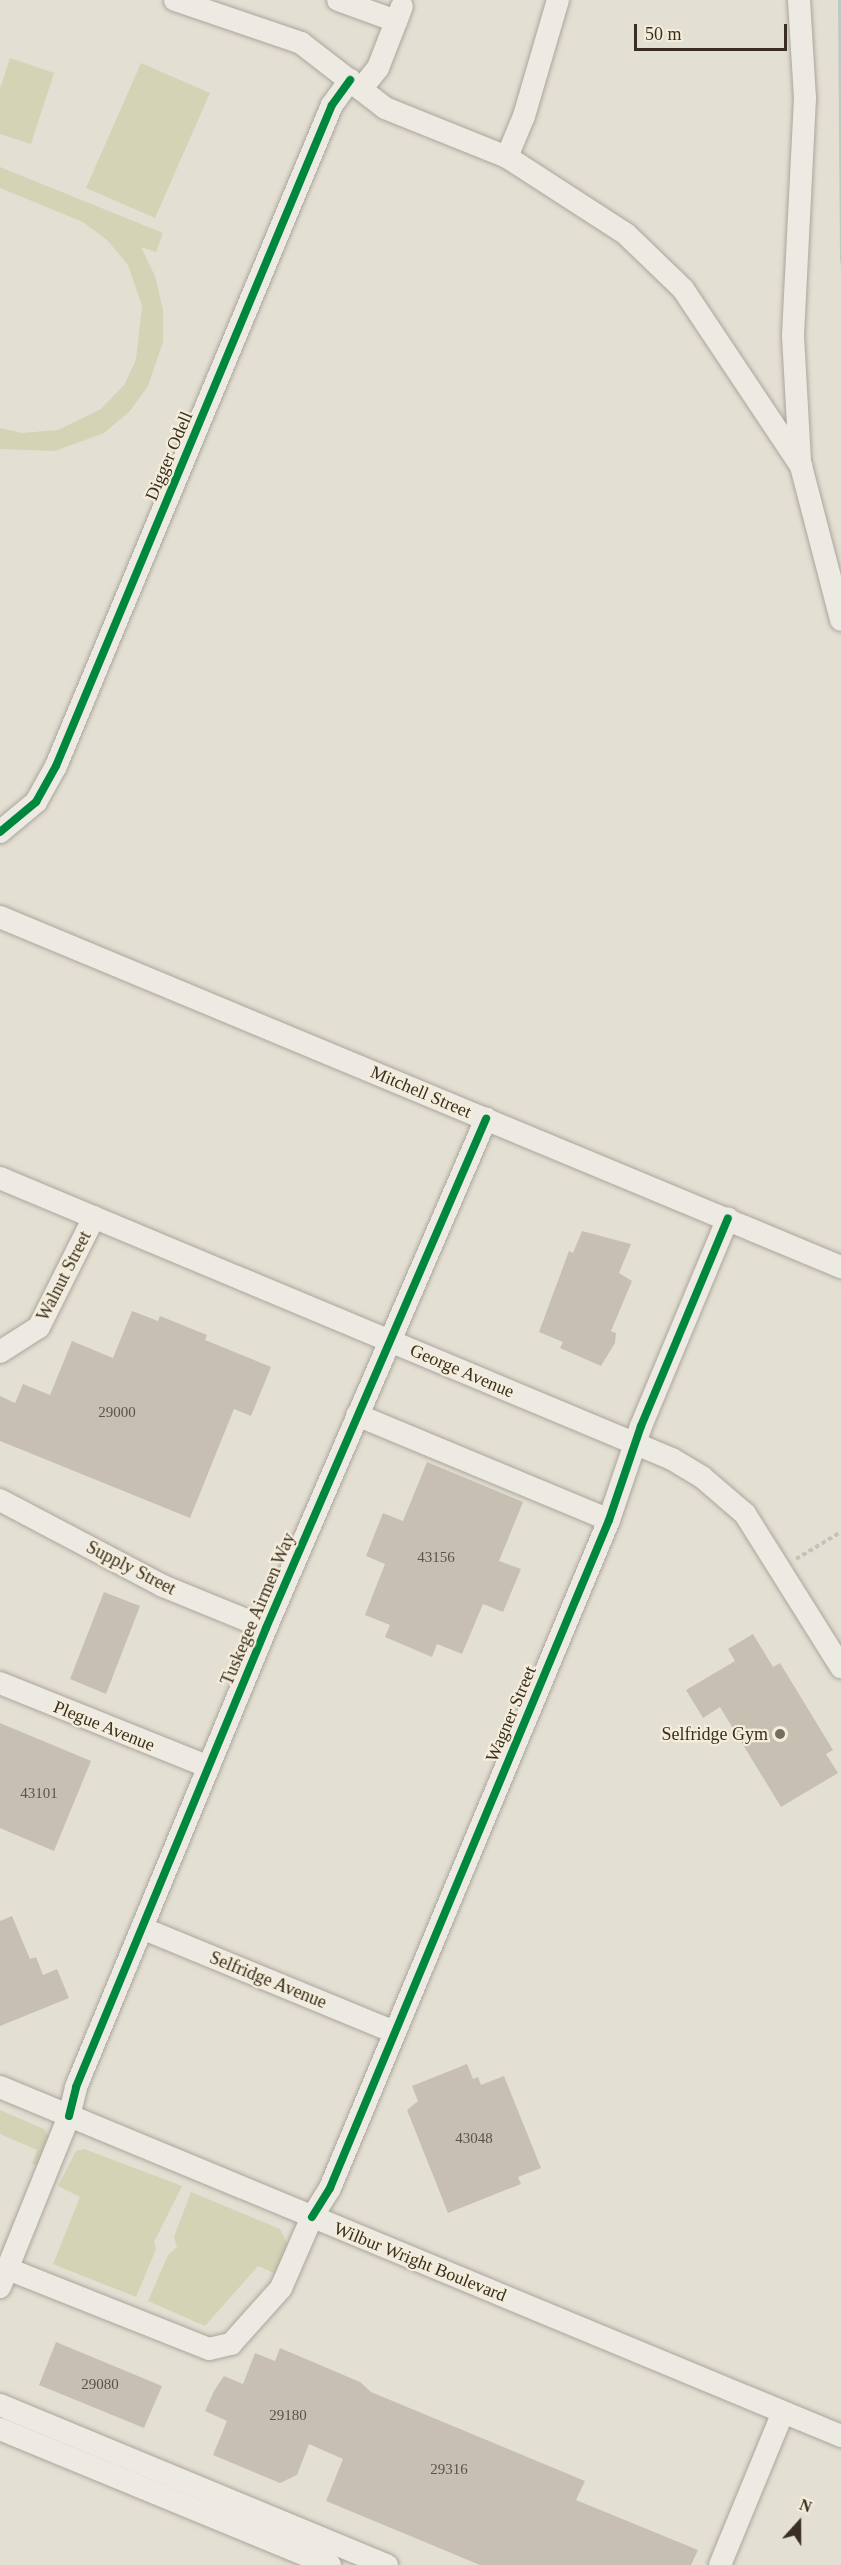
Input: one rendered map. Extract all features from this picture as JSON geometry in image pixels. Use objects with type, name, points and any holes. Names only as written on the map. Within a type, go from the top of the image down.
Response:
[{"type":"street","points":[[175,0],[285,35],[385,108],[507,157],[626,234],[683,289],[801,466]]},
{"type":"street","name":"Digger Odell","points":[[0,832],[36,801],[57,766],[332,105],[378,68],[399,14],[338,0]]},
{"type":"street","points":[[507,157],[524,116],[558,0]]},
{"type":"street","points":[[799,0],[805,98],[793,336],[801,466],[841,620]]},
{"type":"street","name":"Mitchell Street","points":[[0,917],[728,1218],[841,1267]]},
{"type":"street","name":"Tuskegee Airmen Way","points":[[4,2278],[69,2116],[76,2087],[266,1628],[486,1119]]},
{"type":"street","name":"George Avenue","points":[[0,1178],[637,1444],[702,1477],[746,1514],[841,1667]]},
{"type":"street","name":"Walnut Street","points":[[0,1352],[39,1327],[94,1217]]},
{"type":"street","name":"Wagner Street","points":[[4,2278],[209,2349],[231,2344],[281,2288],[312,2217],[330,2188],[609,1520],[637,1444],[728,1218]]},
{"type":"street","points":[[357,1415],[609,1520]]},
{"type":"street","name":"Supply Street","points":[[0,1500],[163,1586],[266,1628]]},
{"type":"street","name":"Plegue Avenue","points":[[0,1683],[209,1767]]},
{"type":"street","name":"Selfridge Avenue","points":[[142,1928],[394,2032]]},
{"type":"street","name":"Wilbur Wright Boulevard","points":[[0,2087],[841,2436]]},
{"type":"street","points":[[0,2405],[387,2565]]},
{"type":"street","points":[[720,2565],[783,2412]]},
{"type":"street","points":[[0,2429],[330,2565]]},
{"type":"path","points":[[795,1560],[841,1532]]},
{"type":"green space","points":[[10,58],[54,73],[31,144],[0,134],[0,89]]},
{"type":"green space","points":[[141,63],[210,93],[155,218],[86,188]]},
{"type":"green space","points":[[0,167],[163,233],[156,252],[141,247],[155,276],[163,310],[163,342],[148,386],[130,411],[104,433],[55,451],[0,449],[0,428],[22,433],[58,430],[101,409],[124,385],[136,360],[142,306],[128,265],[108,241],[83,222],[0,188]]},
{"type":"green space","points":[[0,2110],[44,2129],[50,2138],[40,2166],[32,2164],[37,2150],[0,2134]]},
{"type":"green space","points":[[84,2149],[182,2186],[154,2242],[156,2249],[136,2297],[53,2264],[80,2197],[58,2186],[76,2151]]},
{"type":"green space","points":[[191,2192],[280,2229],[290,2249],[279,2275],[258,2266],[205,2326],[148,2301],[168,2255],[177,2247],[174,2237]]},
{"type":"shaded area","points":[[838,0],[841,0],[841,266],[840,260]]},
{"type":"building","points":[[582,1231],[631,1244],[619,1273],[632,1281],[611,1331],[616,1333],[615,1343],[601,1366],[560,1348],[563,1342],[539,1332],[569,1251],[573,1253]]},
{"type":"building","points":[[132,1311],[158,1321],[160,1316],[207,1335],[205,1340],[271,1367],[251,1416],[234,1409],[190,1518],[0,1441],[0,1396],[15,1403],[23,1384],[50,1395],[72,1341],[113,1358]]},
{"type":"building","points":[[427,1462],[523,1502],[499,1561],[521,1569],[503,1612],[483,1604],[462,1654],[437,1644],[432,1657],[385,1637],[390,1625],[365,1615],[385,1564],[366,1556],[383,1513],[403,1521]]},
{"type":"building","points":[[104,1592],[140,1606],[106,1694],[70,1679]]},
{"type":"building","name":"Selfridge Gym","points":[[753,1634],[773,1667],[780,1663],[833,1750],[826,1754],[838,1773],[781,1807],[720,1707],[703,1718],[686,1690],[735,1661],[728,1649]]},
{"type":"building","points":[[0,1723],[91,1761],[54,1851],[0,1828]]},
{"type":"building","points":[[12,1916],[30,1959],[36,1957],[43,1975],[57,1969],[69,1998],[0,2026],[0,1921]]},
{"type":"building","points":[[467,2064],[473,2079],[478,2077],[481,2085],[504,2076],[541,2168],[518,2177],[521,2184],[448,2213],[407,2110],[418,2101],[412,2086]]},
{"type":"building","points":[[56,2342],[162,2386],[144,2428],[39,2385]]},
{"type":"building","points":[[280,2348],[360,2382],[371,2392],[585,2481],[576,2500],[698,2550],[691,2565],[480,2565],[326,2501],[343,2459],[309,2444],[297,2475],[280,2483],[213,2455],[227,2421],[205,2411],[214,2391],[224,2376],[243,2384],[255,2353],[275,2361]]},
{"type":"cycle path","points":[[0,832],[36,802],[56,766],[332,105],[350,80]]},
{"type":"cycle path","points":[[69,2116],[76,2087],[266,1628],[486,1119]]},
{"type":"cycle path","points":[[312,2217],[330,2188],[609,1520],[641,1426],[728,1218]]},
{"type":"place","name":"Selfridge Gym","points":[[780,1734]]}]
